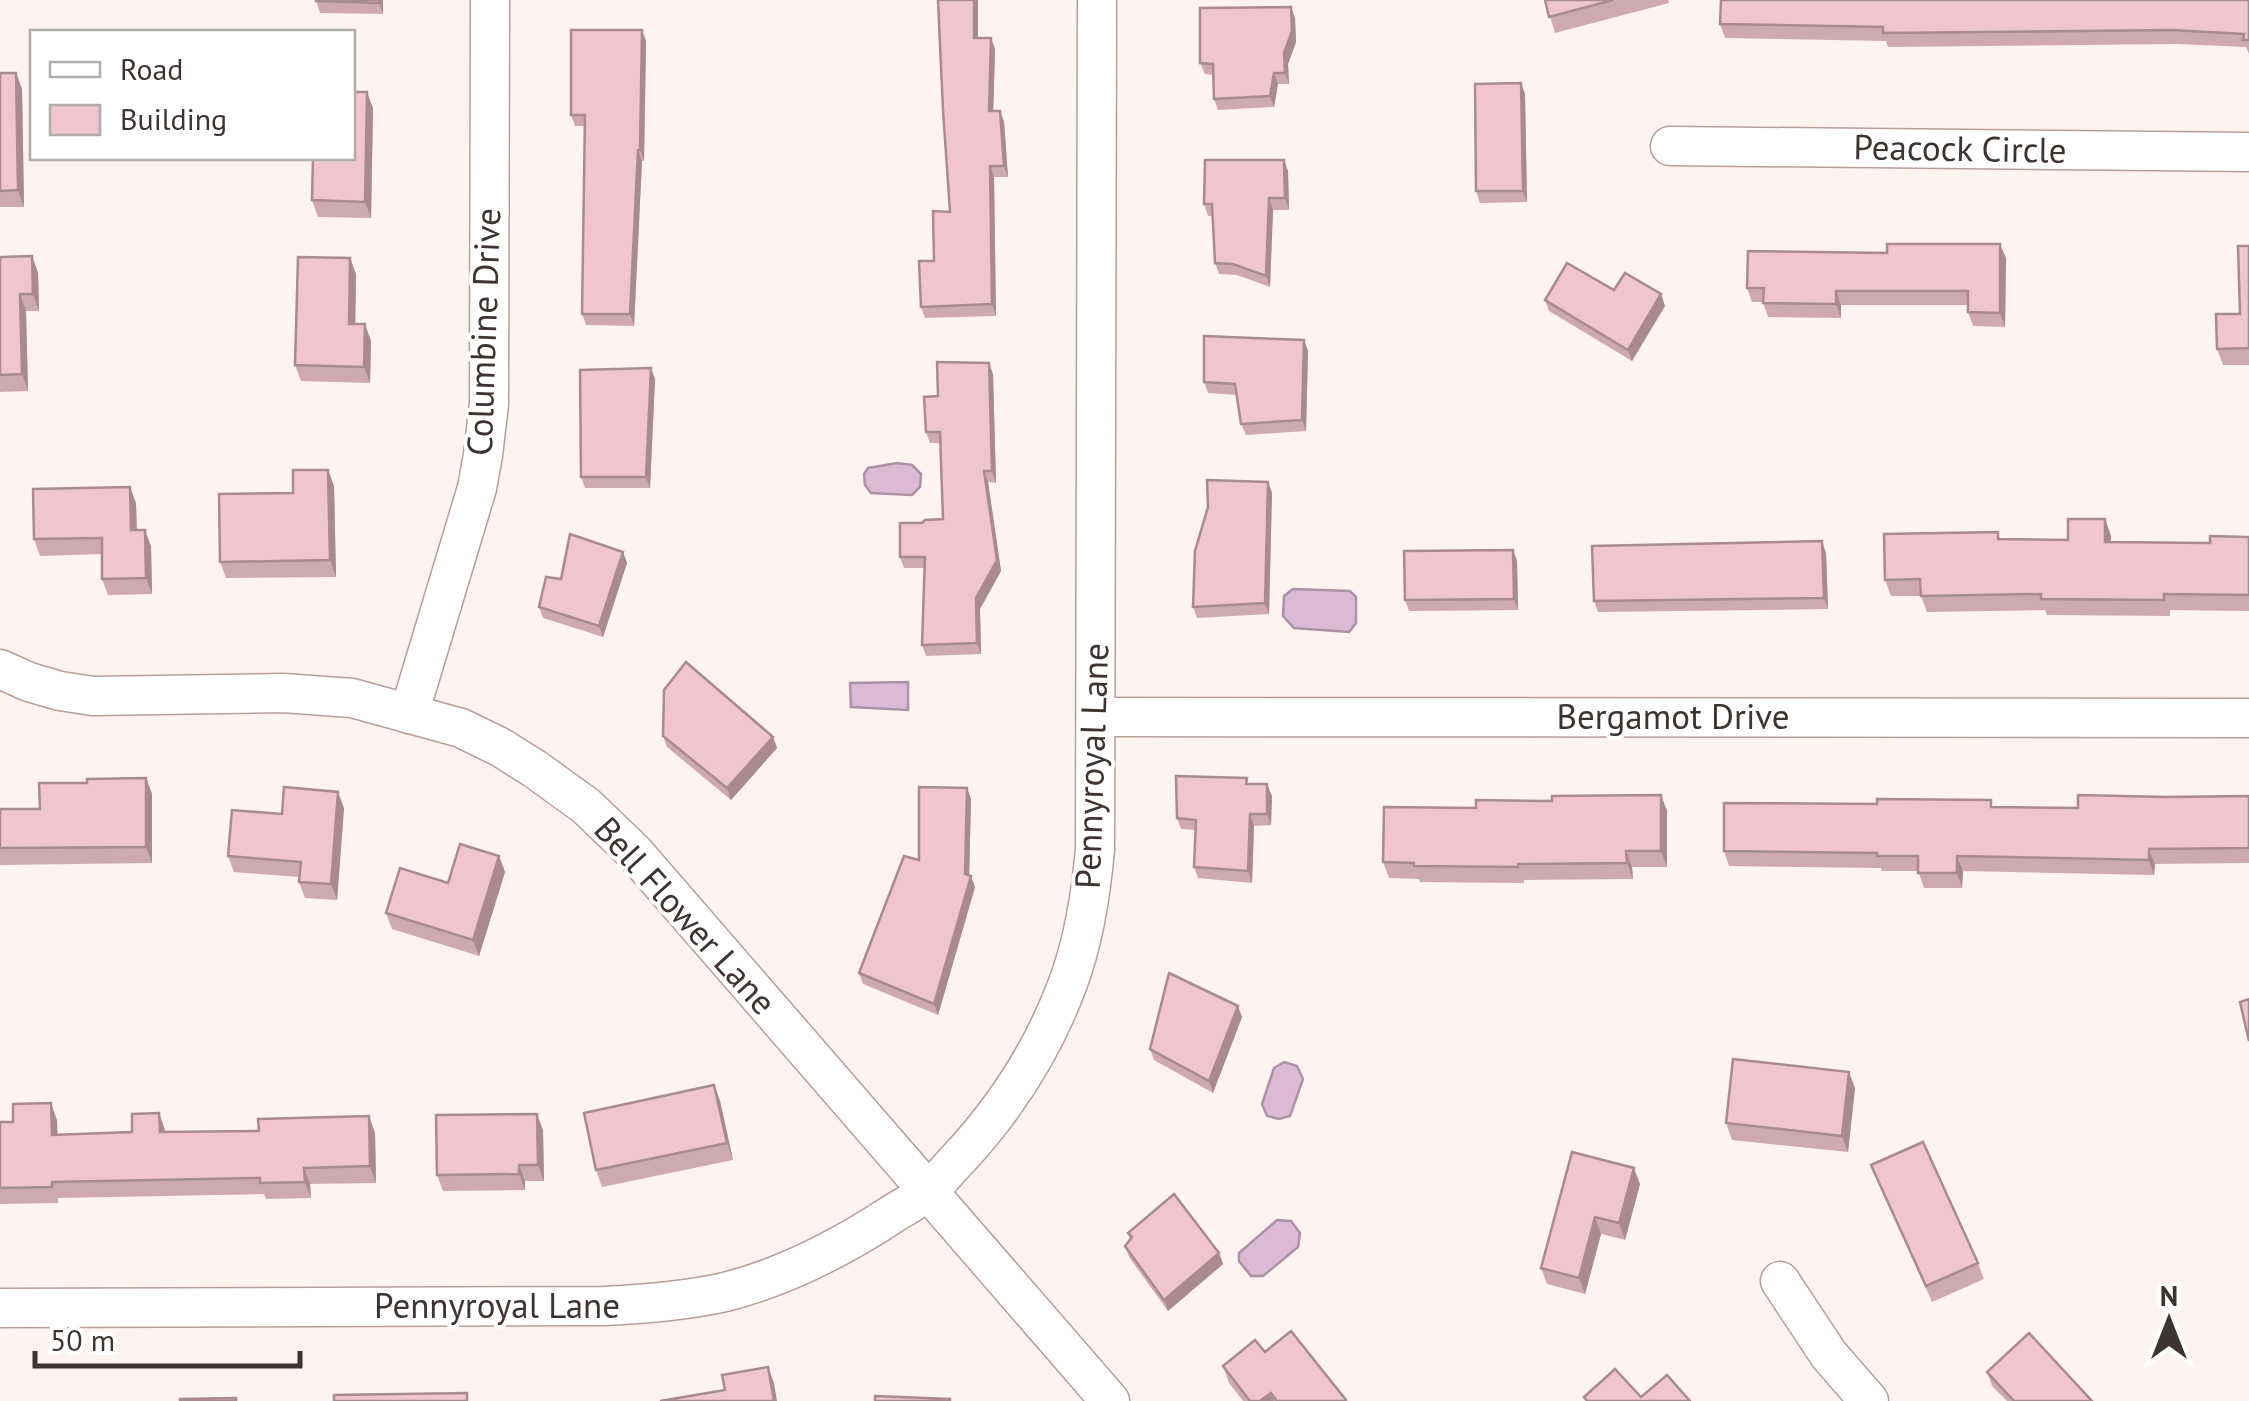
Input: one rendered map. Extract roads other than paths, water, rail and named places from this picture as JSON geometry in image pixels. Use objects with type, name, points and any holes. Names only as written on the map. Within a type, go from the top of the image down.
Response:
[{"type":"street","name":"Columbine Drive","points":[[409,714],[477,488],[489,404],[490,0]]},
{"type":"street","name":"Pennyroyal Lane","points":[[0,1308],[656,1304],[737,1288],[812,1262],[929,1190],[989,1126],[1051,1024],[1069,982],[1091,892],[1096,717],[1096,0]]},
{"type":"street","name":"Peacock Circle","points":[[1670,146],[2249,152]]},
{"type":"street","name":"Bell Flower Lane","points":[[0,669],[29,682],[92,696],[300,694],[352,698],[461,728],[500,747],[586,806],[634,852],[1110,1401]]},
{"type":"street","name":"Bergamot Drive","points":[[1096,717],[2249,718]]},
{"type":"street","points":[[1780,1281],[1829,1355],[1869,1401]]}]
